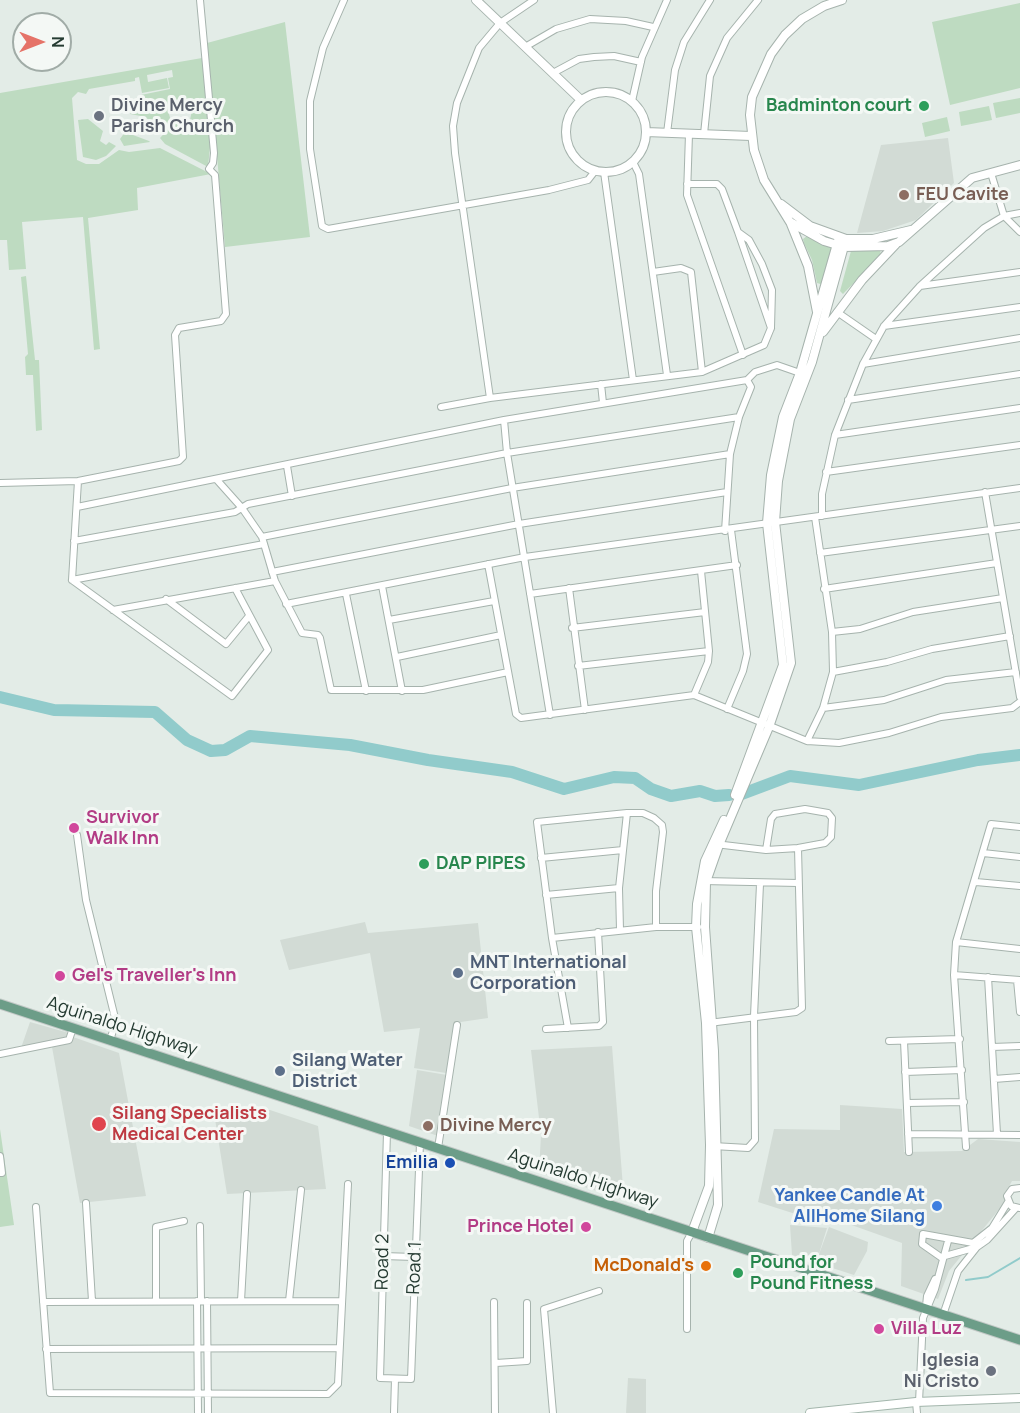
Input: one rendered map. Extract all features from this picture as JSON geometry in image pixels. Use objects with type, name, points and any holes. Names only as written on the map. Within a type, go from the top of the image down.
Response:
[{"type":"main road","name":"Aguinaldo Highway","points":[[0,1004],[1020,1340]]},
{"type":"main road","points":[[810,1413],[918,1402],[1020,1398]]},
{"type":"street","points":[[0,483],[78,481],[179,461],[183,457],[175,335],[179,328],[221,321],[225,318],[215,175],[209,169],[213,163],[214,153],[200,0]]},
{"type":"street","points":[[344,0],[323,48],[310,101],[310,149],[321,226],[328,229],[549,190],[588,180],[595,171]]},
{"type":"street","points":[[476,0],[581,100]]},
{"type":"street","points":[[490,398],[453,126],[457,103],[479,48],[500,23],[534,0]]},
{"type":"street","points":[[632,101],[641,62],[653,27],[667,0]]},
{"type":"street","points":[[668,133],[675,70],[684,42],[710,0]]},
{"type":"street","points":[[704,134],[711,76],[727,38],[758,0]]},
{"type":"street","points":[[817,316],[808,266],[790,222],[774,199],[758,165],[751,136],[752,97],[771,54],[785,34],[822,3],[842,0]]},
{"type":"street","points":[[525,47],[556,29],[590,20],[626,21],[653,27]]},
{"type":"street","points":[[553,73],[579,59],[594,57],[614,56],[641,62]]},
{"type":"street","points":[[612,92],[632,101],[642,115],[646,132],[642,148],[633,162],[624,168],[604,172],[595,171],[584,165],[568,146],[567,121],[581,100],[591,94],[612,92]]},
{"type":"street","points":[[646,132],[751,136]]},
{"type":"street","points":[[689,134],[687,195],[743,355]]},
{"type":"street","points":[[633,162],[639,174],[668,375]]},
{"type":"street","points":[[819,338],[862,280],[899,242],[972,178],[1020,165]]},
{"type":"street","points":[[604,172],[633,380]]},
{"type":"street","points":[[991,173],[1004,216],[1020,232]]},
{"type":"street","points":[[687,184],[717,184],[722,189],[771,328]]},
{"type":"street","points":[[774,199],[810,226],[841,242],[882,238],[912,230]]},
{"type":"street","points":[[807,741],[823,708],[833,672],[832,632],[824,589],[818,516],[835,435],[848,400],[863,364],[884,326],[920,286],[984,228],[1004,216],[1020,213]]},
{"type":"street","points":[[790,222],[805,232],[870,248],[899,242]]},
{"type":"street","points":[[441,407],[490,398],[702,372],[764,345],[771,328],[772,290],[749,240],[738,232]]},
{"type":"street","points":[[708,1238],[718,1205],[713,1146],[709,1023],[700,927],[703,881],[715,844],[741,788],[765,725],[781,675],[784,656],[771,523],[776,446],[783,417],[800,373],[841,242]]},
{"type":"street","points":[[771,523],[790,419],[819,338],[841,242]]},
{"type":"street","points":[[653,272],[681,268],[691,272],[702,372]]},
{"type":"street","points":[[920,286],[1020,272]]},
{"type":"street","points":[[884,326],[1020,307]]},
{"type":"street","points":[[837,312],[876,339]]},
{"type":"street","points":[[863,364],[1020,338]]},
{"type":"street","points":[[77,507],[504,420],[747,380],[755,372],[777,365],[800,373]]},
{"type":"street","points":[[848,400],[1020,374]]},
{"type":"street","points":[[727,709],[743,671],[747,654],[737,565],[728,531],[727,492],[730,454],[739,417],[751,387],[747,380]]},
{"type":"street","points":[[601,384],[603,403]]},
{"type":"street","points":[[835,435],[1020,408]]},
{"type":"street","points":[[74,541],[235,512],[248,504],[507,453],[739,417]]},
{"type":"street","points":[[504,420],[512,488],[550,715]]},
{"type":"street","points":[[826,472],[1020,445]]},
{"type":"street","points":[[72,580],[512,488],[730,454]]},
{"type":"street","points":[[287,466],[292,496]]},
{"type":"street","points":[[217,480],[242,508],[263,541],[275,581],[303,635],[314,634],[320,638],[331,690],[423,690],[508,672]]},
{"type":"street","points":[[72,580],[78,481]]},
{"type":"street","points":[[286,604],[525,557],[728,531],[1020,488]]},
{"type":"street","points":[[272,573],[519,524],[727,492]]},
{"type":"street","points":[[985,492],[1020,697]]},
{"type":"street","points":[[820,553],[1020,526]]},
{"type":"street","points":[[824,589],[997,563]]},
{"type":"street","points":[[488,564],[516,714],[521,718],[694,695],[807,741],[851,742],[941,717],[1012,708],[1020,702]]},
{"type":"street","points":[[530,594],[737,565]]},
{"type":"street","points":[[694,695],[708,662],[710,651],[701,571]]},
{"type":"street","points":[[72,580],[232,696],[268,650],[235,588]]},
{"type":"street","points":[[113,610],[275,581]]},
{"type":"street","points":[[382,586],[402,691]]},
{"type":"street","points":[[569,588],[572,628],[585,710]]},
{"type":"street","points":[[346,594],[366,691]]},
{"type":"street","points":[[832,632],[860,629],[913,612],[1003,598]]},
{"type":"street","points":[[166,599],[226,645],[249,616]]},
{"type":"street","points":[[389,620],[494,602]]},
{"type":"street","points":[[572,628],[705,612]]},
{"type":"street","points":[[397,657],[501,635]]},
{"type":"street","points":[[833,672],[887,662],[932,649],[1010,636]]},
{"type":"street","points":[[578,666],[710,651]]},
{"type":"street","points":[[823,708],[884,700],[946,680],[1016,672]]},
{"type":"street","points":[[715,844],[766,850],[825,843],[831,837],[832,818],[828,813],[805,809],[775,814],[771,819],[766,850]]},
{"type":"street","points":[[620,930],[619,888],[627,813]]},
{"type":"street","points":[[568,1028],[552,938],[537,822],[644,813],[662,825],[656,891],[656,927]]},
{"type":"street","points":[[966,1147],[954,975],[956,942],[992,824],[1020,827]]},
{"type":"street","points":[[77,835],[86,900],[116,1022],[110,1040]]},
{"type":"street","points":[[709,1023],[796,1012],[802,1008],[798,848]]},
{"type":"street","points":[[541,858],[623,850]]},
{"type":"street","points":[[983,853],[1020,857]]},
{"type":"street","points":[[703,881],[798,883]]},
{"type":"street","points":[[975,882],[1020,886]]},
{"type":"street","points":[[713,1146],[748,1148],[755,1140],[754,1016],[760,884]]},
{"type":"street","points":[[546,895],[619,888]]},
{"type":"street","points":[[552,938],[656,927],[700,927]]},
{"type":"street","points":[[546,1029],[599,1026],[603,1022],[598,932]]},
{"type":"street","points":[[956,942],[1020,949]]},
{"type":"street","points":[[954,975],[1019,980],[1020,1012]]},
{"type":"street","points":[[988,976],[997,1134]]},
{"type":"street","points":[[438,1148],[457,1025]]},
{"type":"street","points":[[0,1054],[69,1040],[73,1028]]},
{"type":"street","points":[[889,1041],[960,1039]]},
{"type":"street","points":[[904,1041],[909,1152]]},
{"type":"street","points":[[992,1047],[1020,1046]]},
{"type":"street","points":[[905,1072],[962,1070]]},
{"type":"street","points":[[994,1079],[1020,1077]]},
{"type":"street","points":[[907,1103],[964,1102]]},
{"type":"street","name":"Road 2","points":[[387,1132],[380,1378],[395,1379]]},
{"type":"street","points":[[908,1134],[1020,1135]]},
{"type":"street","name":"Road 1","points":[[395,1379],[411,1378],[420,1143]]},
{"type":"street","points":[[687,1329],[687,1241],[709,1186],[713,1146]]},
{"type":"street","points":[[0,1156],[2,1173],[0,1173]]},
{"type":"street","points":[[36,1207],[49,1389],[53,1394],[328,1394],[338,1384],[348,1184]]},
{"type":"street","points":[[1008,1202],[1018,1208],[977,1246],[943,1257],[922,1244],[921,1238],[929,1234],[948,1240],[973,1243],[985,1236],[1008,1202],[1010,1191],[1020,1188]]},
{"type":"street","points":[[289,1301],[301,1190]]},
{"type":"street","points":[[241,1301],[247,1194]]},
{"type":"street","points":[[86,1203],[92,1301]]},
{"type":"street","points":[[156,1301],[156,1227],[184,1221]]},
{"type":"street","points":[[200,1226],[208,1413]]},
{"type":"street","points":[[917,1413],[923,1318],[935,1289],[948,1240]]},
{"type":"street","points":[[943,1315],[958,1271],[977,1246]]},
{"type":"street","points":[[383,1256],[415,1257]]},
{"type":"street","points":[[553,1413],[544,1309],[599,1291]]},
{"type":"street","points":[[198,1413],[197,1348],[202,1301]]},
{"type":"street","points":[[43,1302],[342,1301]]},
{"type":"street","points":[[494,1302],[495,1413]]},
{"type":"street","points":[[495,1363],[527,1361],[527,1303]]},
{"type":"street","points":[[46,1349],[339,1348]]},
{"type":"street","points":[[394,1413],[395,1379]]},
{"type":"shaded area","name":"FEU Cavite","points":[[948,138],[954,183],[916,220],[883,231],[857,233],[881,145]]},
{"type":"shaded area","points":[[365,922],[368,933],[478,923],[488,1018],[454,1023],[446,1073],[414,1068],[420,1028],[384,1032],[370,953],[289,970],[280,940]]},
{"type":"shaded area","points":[[30,1022],[69,1033],[67,1037],[21,1048]]},
{"type":"shaded area","name":"Silang Specialists Medical Center","points":[[73,1037],[119,1053],[146,1196],[80,1203],[52,1047],[70,1042]]},
{"type":"shaded area","points":[[612,1046],[624,1200],[539,1172],[541,1135],[531,1050]]},
{"type":"shaded area","points":[[417,1070],[447,1075],[438,1136],[409,1126]]},
{"type":"shaded area","points":[[840,1105],[902,1109],[904,1152],[962,1151],[978,1139],[1020,1142],[1020,1181],[1012,1181],[1004,1196],[1005,1202],[949,1271],[938,1299],[901,1286],[902,1243],[829,1217],[808,1218],[758,1202],[774,1129],[840,1130]]},
{"type":"shaded area","points":[[270,1110],[318,1126],[326,1189],[227,1194],[215,1119]]},
{"type":"shaded area","points":[[790,1225],[827,1228],[818,1257],[829,1227],[868,1242],[867,1251],[854,1275],[792,1255]]},
{"type":"shaded area","points":[[628,1378],[646,1379],[646,1413],[626,1413]]},
{"type":"green space","points":[[1020,3],[1020,88],[950,105],[932,22]]},
{"type":"green space","points":[[285,22],[310,237],[225,247],[207,43]]},
{"type":"green space","points":[[202,58],[210,147],[208,167],[165,144],[160,138],[174,123],[181,125],[190,120],[192,110],[186,102],[179,100],[170,105],[168,111],[171,121],[158,132],[146,117],[130,114],[141,95],[170,89],[168,78],[173,77],[172,70],[147,75],[148,82],[167,78],[169,88],[142,93],[139,77],[135,78],[135,81],[89,89],[86,94],[78,92],[72,98],[77,160],[86,164],[99,164],[119,150],[129,152],[160,148],[211,174],[137,188],[138,210],[88,218],[100,349],[94,350],[83,217],[22,222],[26,269],[9,270],[7,240],[0,240],[0,93]]},
{"type":"green space","points":[[1020,98],[1020,113],[996,118],[993,103]]},
{"type":"green space","points":[[989,106],[992,120],[961,126],[959,112]]},
{"type":"green space","points":[[947,117],[950,131],[925,137],[922,123]]},
{"type":"green space","points":[[88,119],[103,131],[100,141],[106,145],[109,142],[116,146],[106,156],[96,160],[83,157],[78,120]]},
{"type":"green space","points":[[125,132],[150,142],[124,146],[120,139]]},
{"type":"green space","points":[[807,236],[834,249],[824,285],[817,283],[812,260],[803,239]]},
{"type":"green space","points":[[880,250],[881,255],[843,294],[840,291],[851,251]]},
{"type":"green space","points":[[26,276],[35,360],[39,360],[42,430],[36,431],[33,375],[26,375],[25,357],[28,354],[21,277]]},
{"type":"green space","points":[[0,1129],[14,1225],[0,1227]]},
{"type":"waterway","points":[[0,697],[54,710],[155,712],[187,740],[211,751],[225,750],[250,736],[350,745],[428,760],[512,772],[564,789],[614,777],[635,778],[651,789],[671,796],[700,791],[715,796],[729,795]]},
{"type":"waterway","points":[[742,794],[790,776],[859,785],[978,760],[1020,755]]},
{"type":"waterway","points":[[966,1280],[988,1277],[1020,1258]]},
{"type":"place","name":"Badminton court","points":[[924,106]]},
{"type":"place","name":"Divine Mercy Parish Church","points":[[99,116]]},
{"type":"place","name":"FEU Cavite","points":[[904,195]]},
{"type":"place","name":"Survivor Walk Inn","points":[[74,828]]},
{"type":"place","name":"DAP PIPES","points":[[424,864]]},
{"type":"place","name":"MNT International Corporation","points":[[458,973]]},
{"type":"place","name":"Gel's Traveller's Inn","points":[[60,976]]},
{"type":"place","name":"Silang Water District","points":[[280,1071]]},
{"type":"place","name":"Silang Specialists Medical Center","points":[[99,1124]]},
{"type":"place","name":"Divine Mercy","points":[[428,1126]]},
{"type":"place","name":"Emilia","points":[[450,1163]]},
{"type":"place","name":"Yankee Candle At AllHome Silang","points":[[937,1206]]},
{"type":"place","name":"Prince Hotel","points":[[586,1227]]},
{"type":"place","name":"McDonald's","points":[[706,1266]]},
{"type":"place","name":"Pound for Pound Fitness","points":[[738,1273]]},
{"type":"place","name":"Villa Luz","points":[[879,1329]]},
{"type":"place","name":"Iglesia Ni Cristo","points":[[991,1371]]}]
